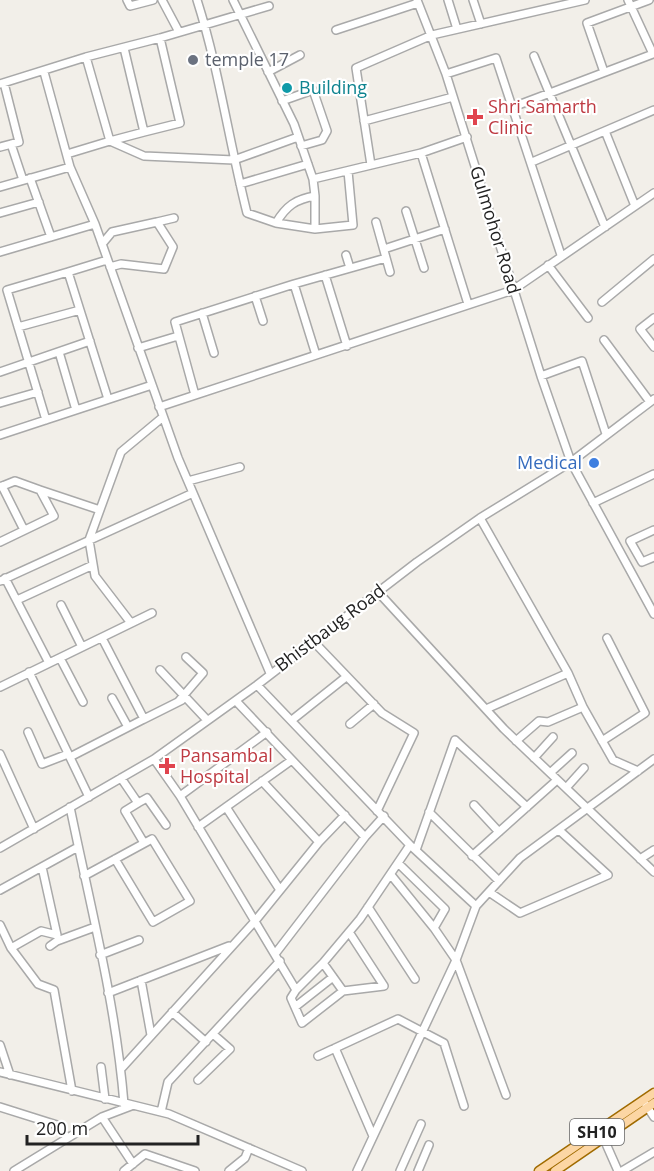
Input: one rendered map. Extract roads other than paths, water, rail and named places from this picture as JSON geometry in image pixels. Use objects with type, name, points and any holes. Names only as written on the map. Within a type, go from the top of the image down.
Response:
[{"type":"main road","name":"SH10","points":[[555,1171],[648,1103],[654,1092]]},
{"type":"main road","name":"SH10","points":[[540,1171],[648,1103]]},
{"type":"street","points":[[128,0],[130,6],[153,0]]},
{"type":"street","points":[[162,0],[179,32]]},
{"type":"street","points":[[197,0],[205,24],[247,213],[276,223],[315,229],[353,225],[348,171]]},
{"type":"street","points":[[233,0],[282,101],[308,164],[315,196],[315,229]]},
{"type":"street","points":[[448,0],[457,30]]},
{"type":"street","points":[[473,0],[481,24]]},
{"type":"street","points":[[371,165],[356,68],[432,35],[567,2],[585,0]]},
{"type":"street","points":[[604,72],[587,22],[629,3],[649,0]]},
{"type":"street","points":[[336,30],[417,2]]},
{"type":"street","name":"Gulmohor Road","points":[[417,2],[446,74],[513,290],[571,462],[651,601],[654,614]]},
{"type":"street","points":[[513,107],[654,55],[629,3]]},
{"type":"street","points":[[0,147],[19,142],[2,84],[86,57],[269,6]]},
{"type":"street","points":[[67,154],[180,123],[160,38]]},
{"type":"street","points":[[124,48],[144,132]]},
{"type":"street","points":[[268,72],[300,55]]},
{"type":"street","points":[[534,56],[605,227]]},
{"type":"street","points":[[86,57],[110,141]]},
{"type":"street","points":[[446,74],[496,58],[561,255]]},
{"type":"street","points":[[44,72],[70,167],[102,244],[159,407],[270,673]]},
{"type":"street","points":[[282,101],[313,90],[327,131],[322,140],[301,146]]},
{"type":"street","points":[[364,121],[453,97]]},
{"type":"street","points":[[532,162],[654,110]]},
{"type":"street","points":[[605,131],[635,206]]},
{"type":"street","points":[[110,141],[144,156],[234,160],[298,137]]},
{"type":"street","points":[[313,179],[421,153],[467,138]]},
{"type":"street","points":[[11,144],[39,202],[51,237]]},
{"type":"street","points":[[421,153],[468,304]]},
{"type":"street","points":[[240,184],[308,164]]},
{"type":"street","points":[[0,187],[70,167]]},
{"type":"street","points":[[159,407],[513,290],[651,195],[654,205]]},
{"type":"street","points":[[276,223],[283,212],[295,201],[315,196]]},
{"type":"street","points":[[0,213],[39,202]]},
{"type":"street","points":[[406,211],[424,268]]},
{"type":"street","points":[[102,244],[112,232],[174,218]]},
{"type":"street","points":[[46,420],[18,327],[3,291],[108,263],[164,269],[173,247],[157,222]]},
{"type":"street","points":[[376,222],[390,272]]},
{"type":"street","points":[[0,252],[94,224]]},
{"type":"street","points":[[384,249],[445,229]]},
{"type":"street","points":[[346,255],[350,268]]},
{"type":"street","points":[[195,395],[175,322],[294,284],[386,258]]},
{"type":"street","points":[[602,302],[654,259]]},
{"type":"street","points":[[548,265],[588,318]]},
{"type":"street","points":[[68,272],[108,399]]},
{"type":"street","points":[[325,275],[347,346]]},
{"type":"street","points":[[294,284],[316,355]]},
{"type":"street","points":[[255,296],[263,321]]},
{"type":"street","points":[[18,327],[80,309]]},
{"type":"street","points":[[202,313],[214,354]]},
{"type":"street","points":[[654,318],[640,329],[654,347]]},
{"type":"street","points":[[138,348],[178,336]]},
{"type":"street","points":[[604,340],[652,401]]},
{"type":"street","points":[[0,372],[90,341]]},
{"type":"street","points":[[59,352],[76,410]]},
{"type":"street","points":[[541,376],[582,361],[606,434]]},
{"type":"street","points":[[0,435],[152,385]]},
{"type":"street","points":[[0,403],[38,392]]},
{"type":"street","name":"Bhistbaug Road","points":[[1,845],[154,759],[236,701],[417,562],[480,518],[571,462],[652,401]]},
{"type":"street","points":[[131,623],[96,576],[89,540],[121,452],[163,417]]},
{"type":"street","points":[[188,481],[240,466]]},
{"type":"street","points":[[593,503],[654,474]]},
{"type":"street","points":[[24,530],[1,486],[15,481],[100,510]]},
{"type":"street","points":[[0,542],[54,516],[40,490]]},
{"type":"street","points":[[49,663],[3,580],[193,493]]},
{"type":"street","points":[[480,518],[568,673],[583,707],[613,760],[638,771]]},
{"type":"street","points":[[654,530],[630,541],[642,562],[654,557]]},
{"type":"street","points":[[16,600],[93,565]]},
{"type":"street","points":[[378,592],[516,741],[654,872]]},
{"type":"street","points":[[61,605],[82,647]]},
{"type":"street","points":[[0,687],[152,613]]},
{"type":"street","points":[[102,638],[144,719]]},
{"type":"street","points":[[602,741],[645,712],[607,638]]},
{"type":"street","points":[[161,1112],[168,1082],[213,1034],[277,957],[365,837],[380,814],[414,733],[382,713],[314,641]]},
{"type":"street","points":[[28,732],[42,764],[69,755],[128,727],[178,702],[185,696],[203,673],[186,657]]},
{"type":"street","points":[[60,658],[83,702]]},
{"type":"street","points":[[160,670],[207,720]]},
{"type":"street","points":[[29,672],[89,796]]},
{"type":"street","points":[[486,709],[568,673]]},
{"type":"street","points":[[292,720],[346,677]]},
{"type":"street","points":[[257,685],[413,848],[476,906]]},
{"type":"street","points":[[112,698],[128,727]]},
{"type":"street","points":[[236,701],[365,837]]},
{"type":"street","points":[[350,724],[374,704]]},
{"type":"street","points":[[516,741],[539,722],[548,722],[583,707]]},
{"type":"street","points":[[180,796],[267,732]]},
{"type":"street","points":[[534,758],[553,737]]},
{"type":"street","points":[[349,932],[384,986],[343,991],[302,1023],[291,998],[349,932],[398,863],[413,848],[429,812],[455,740],[527,807]]},
{"type":"street","points":[[550,772],[572,753]]},
{"type":"street","points":[[0,754],[34,828]]},
{"type":"street","points":[[154,759],[180,796],[296,990]]},
{"type":"street","points":[[357,1171],[456,960],[476,906],[520,858],[654,759]]},
{"type":"street","points":[[198,827],[292,760]]},
{"type":"street","points":[[566,788],[584,768]]},
{"type":"street","points":[[121,778],[138,803]]},
{"type":"street","points":[[472,856],[557,780]]},
{"type":"street","points":[[262,782],[319,842]]},
{"type":"street","points":[[144,843],[125,811],[147,798],[166,825]]},
{"type":"street","points":[[474,805],[499,832]]},
{"type":"street","points":[[70,807],[108,993],[121,1069],[124,1104]]},
{"type":"street","points":[[226,807],[280,890]]},
{"type":"street","points":[[429,812],[499,881]]},
{"type":"street","points":[[121,1069],[255,921],[319,842],[345,815]]},
{"type":"street","points":[[489,892],[519,913],[608,875],[559,830]]},
{"type":"street","points":[[84,876],[144,843],[152,839],[190,901],[153,922],[115,859]]},
{"type":"street","points":[[0,890],[78,847]]},
{"type":"street","points":[[640,859],[654,850]]},
{"type":"street","points":[[398,863],[445,909],[434,928]]},
{"type":"street","points":[[42,867],[57,938]]},
{"type":"street","points":[[390,875],[434,928],[456,960],[506,1095]]},
{"type":"street","points":[[368,908],[415,979]]},
{"type":"street","points":[[0,925],[11,948],[38,984],[54,990],[72,1091]]},
{"type":"street","points":[[50,946],[57,938],[95,927]]},
{"type":"street","points":[[11,948],[42,931],[57,938]]},
{"type":"street","points":[[100,955],[139,940]]},
{"type":"street","points":[[108,993],[232,945]]},
{"type":"street","points":[[323,963],[343,991]]},
{"type":"street","points":[[295,1006],[333,977]]},
{"type":"street","points":[[141,980],[151,1035]]},
{"type":"street","points":[[172,1012],[206,1042]]},
{"type":"street","points":[[318,1056],[398,1019],[444,1043],[464,1106]]},
{"type":"street","points":[[198,1080],[230,1049],[213,1034]]},
{"type":"street","points":[[0,1045],[10,1076]]},
{"type":"street","points":[[335,1048],[373,1136]]},
{"type":"street","points":[[101,1067],[105,1099]]},
{"type":"street","points":[[0,1072],[161,1112],[302,1171]]},
{"type":"street","points":[[648,1103],[654,1117]]},
{"type":"street","points":[[14,1171],[102,1117],[133,1105]]},
{"type":"street","points":[[0,1107],[57,1125],[67,1138]]},
{"type":"street","points":[[102,1117],[133,1164]]},
{"type":"street","points":[[400,1171],[422,1124]]},
{"type":"street","points":[[603,1137],[620,1171],[654,1152]]},
{"type":"street","points":[[418,1171],[429,1145]]},
{"type":"street","points":[[229,1171],[245,1158],[249,1148]]},
{"type":"street","points":[[124,1171],[145,1154],[195,1171]]},
{"type":"street","points":[[166,1171],[174,1164]]},
{"type":"place","name":"temple 17","points":[[193,60]]},
{"type":"place","name":"Building","points":[[287,88]]},
{"type":"place","name":"Shri Samarth Clinic","points":[[475,117]]},
{"type":"place","name":"Medical","points":[[594,463]]},
{"type":"place","name":"Pansambal Hospital","points":[[167,766]]}]
